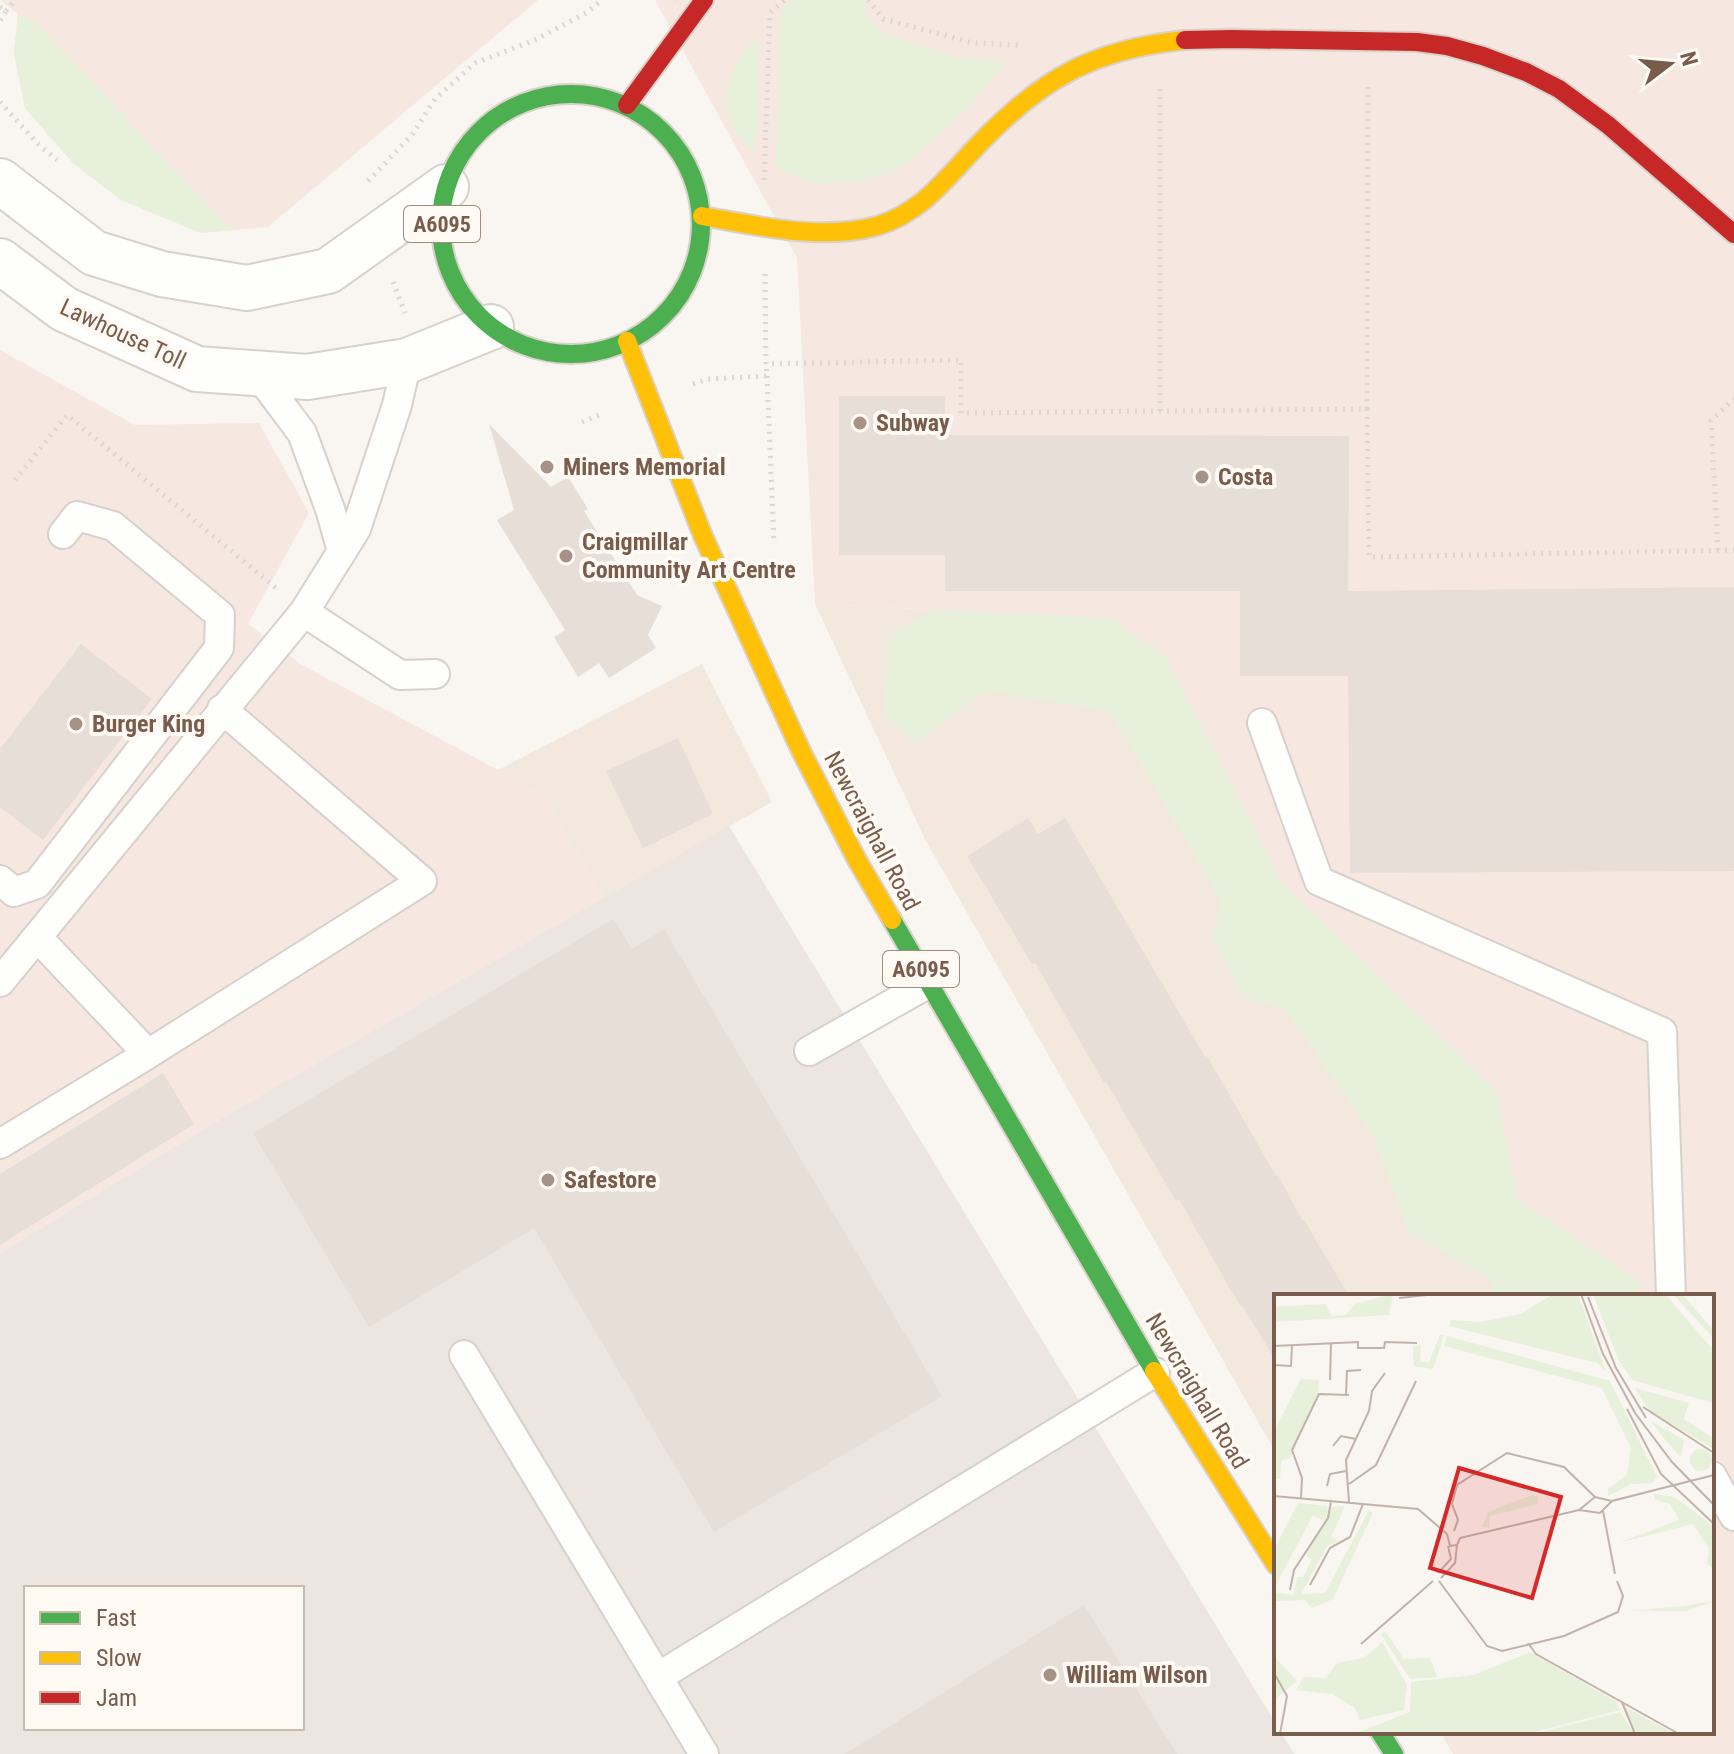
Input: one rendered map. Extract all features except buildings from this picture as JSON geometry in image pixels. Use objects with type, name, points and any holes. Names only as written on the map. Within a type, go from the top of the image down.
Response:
[{"type":"main road","points":[[627,105],[704,0]]},
{"type":"main road","points":[[702,216],[822,233],[873,228],[905,216],[930,198],[1027,98],[1059,76],[1127,48],[1205,39],[1417,43],[1460,48],[1512,66],[1592,111],[1734,234]]},
{"type":"main road","name":"A6095","points":[[579,93],[627,105],[661,128],[689,166],[702,216],[698,257],[690,279],[672,308],[639,336],[606,350],[559,354],[511,340],[491,327],[464,299],[445,257],[441,209],[446,187],[456,160],[475,135],[505,111],[549,95],[579,93]]},
{"type":"main road","name":"Newcraighall Road","points":[[627,341],[703,536],[801,751],[857,860],[1155,1372],[1274,1562]]},
{"type":"main road","points":[[1381,1734],[1394,1754]]},
{"type":"street","points":[[0,181],[94,253],[162,274],[247,288],[328,271],[446,187]]},
{"type":"street","name":"Lawhouse Toll","points":[[0,261],[64,309],[197,369],[307,377],[407,361],[491,327]]},
{"type":"lane","points":[[0,982],[304,612],[356,529],[397,405],[407,361]]},
{"type":"lane","points":[[257,373],[302,433],[342,551]]},
{"type":"lane","points":[[0,880],[14,892],[37,884],[219,648],[220,615],[113,526],[77,516],[63,534]]},
{"type":"lane","points":[[304,612],[400,675],[435,674]]},
{"type":"lane","points":[[0,1144],[422,881],[222,709]]},
{"type":"lane","points":[[1262,723],[1319,881],[1662,1032],[1671,1294]]},
{"type":"lane","points":[[37,937],[148,1054]]},
{"type":"lane","points":[[809,1051],[929,983]]},
{"type":"lane","points":[[464,1355],[704,1754]]},
{"type":"lane","points":[[658,1677],[1155,1372]]},
{"type":"lane","points":[[1714,1480],[1734,1516]]},
{"type":"path","points":[[0,21],[3,9],[15,0]]},
{"type":"path","points":[[359,190],[412,135],[435,99],[475,63],[535,40],[586,13],[602,0]]},
{"type":"path","points":[[785,0],[770,13],[764,171],[766,364],[961,360],[961,413],[1367,409]]},
{"type":"path","points":[[868,0],[883,19],[973,43],[1020,45]]},
{"type":"path","points":[[1368,42],[1369,557],[1734,550]]},
{"type":"path","points":[[1159,43],[1160,411]]},
{"type":"path","points":[[0,102],[61,164]]},
{"type":"path","points":[[767,376],[774,544]]},
{"type":"path","points":[[1718,550],[1711,421],[1734,399]]},
{"type":"path","points":[[15,480],[67,415],[304,612]]},
{"type":"shaded area","points":[[0,0],[538,0],[268,227],[201,233],[121,200],[73,163],[25,108],[14,53],[18,14]]},
{"type":"shaded area","points":[[655,0],[1734,0],[1734,1754],[1453,1754],[1441,1734],[1714,1734],[1714,1294],[1614,1294],[1590,1246],[1517,1199],[1496,1090],[1282,883],[1165,656],[1109,618],[815,604],[797,258]]},
{"type":"shaded area","points":[[0,350],[135,425],[259,423],[309,513],[248,624],[302,665],[543,794],[605,898],[229,1114],[0,1253]]},
{"type":"shaded area","points":[[815,604],[1109,618],[1496,1090],[1517,1199],[1590,1246],[1614,1294],[1274,1294],[1274,1450],[926,841]]},
{"type":"shaded area","points":[[702,664],[772,802],[605,898],[543,794],[498,770]]},
{"type":"shaded area","points":[[729,826],[1274,1721],[1274,1734],[1282,1734],[1294,1754],[0,1754],[0,1253],[229,1114]]},
{"type":"green space","points":[[792,0],[865,0],[865,14],[884,33],[953,56],[1006,61],[971,105],[908,163],[885,175],[857,182],[822,184],[784,173],[776,167],[781,10]]},
{"type":"green space","points":[[18,14],[33,20],[233,230],[201,233],[121,200],[73,163],[25,108],[14,53]]},
{"type":"green space","points":[[758,38],[758,126],[753,151],[737,136],[728,114],[726,90],[741,53]]},
{"type":"green space","points":[[933,610],[1109,618],[1165,656],[1282,883],[1496,1090],[1517,1199],[1639,1281],[1639,1294],[1493,1294],[1490,1279],[1408,1231],[1374,1138],[1284,1008],[1243,998],[1214,940],[1220,899],[1110,712],[987,690],[915,743],[884,715],[889,636]]},
{"type":"traffic: fast","points":[[571,94],[621,104],[663,132],[691,174],[701,224],[691,274],[663,316],[621,344],[571,354],[521,344],[479,316],[451,274],[441,224],[451,174],[479,132],[521,104],[571,94]]},
{"type":"traffic: fast","points":[[892,920],[1154,1371]]},
{"type":"traffic: fast","points":[[1381,1734],[1394,1754]]},
{"type":"traffic: slow","points":[[702,216],[767,228],[811,232],[877,226],[921,203],[1002,121],[1048,84],[1096,59],[1153,44],[1185,40]]},
{"type":"traffic: slow","points":[[627,341],[703,536],[801,751],[892,920]]},
{"type":"traffic: slow","points":[[1154,1371],[1274,1562]]},
{"type":"traffic: jam","points":[[627,105],[704,0]]},
{"type":"traffic: jam","points":[[1185,40],[1417,42],[1483,56],[1526,72],[1559,89],[1608,125],[1734,234]]},
{"type":"place","name":"Subway","points":[[860,423]]},
{"type":"place","name":"Miners Memorial","points":[[547,467]]},
{"type":"place","name":"Costa","points":[[1202,477]]},
{"type":"place","name":"Craigmillar Community Art Centre","points":[[566,556]]},
{"type":"place","name":"Burger King","points":[[76,724]]},
{"type":"place","name":"Safestore","points":[[548,1180]]},
{"type":"place","name":"William Wilson","points":[[1050,1675]]}]
